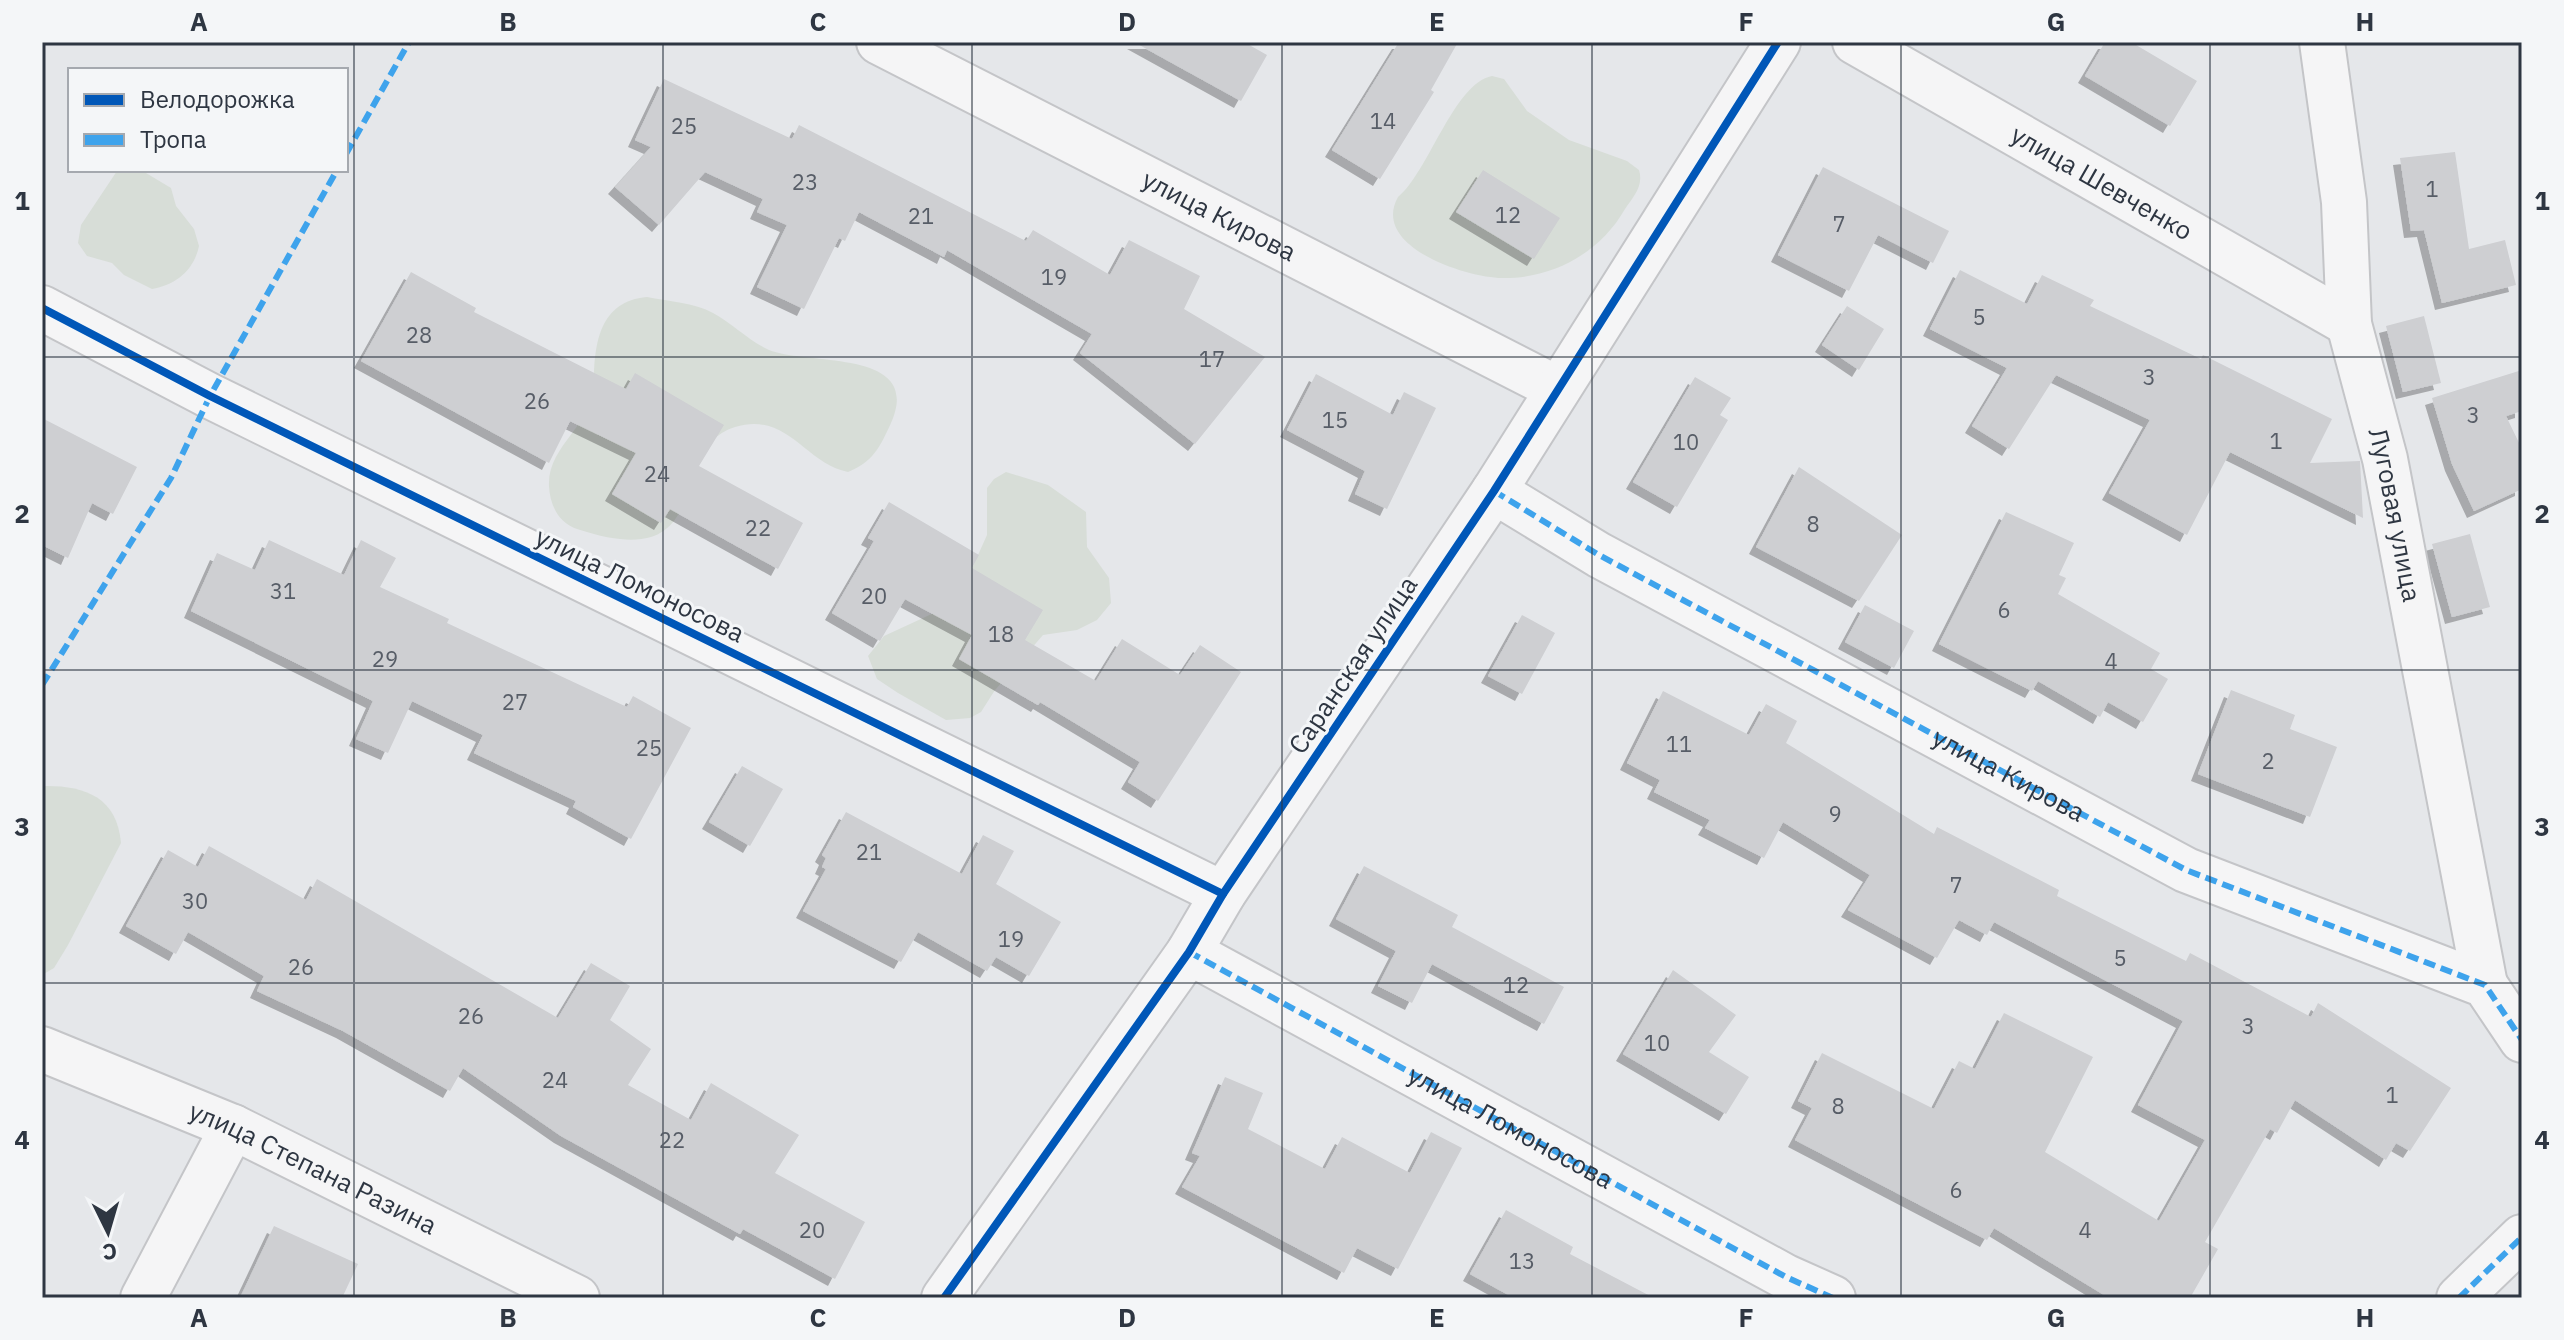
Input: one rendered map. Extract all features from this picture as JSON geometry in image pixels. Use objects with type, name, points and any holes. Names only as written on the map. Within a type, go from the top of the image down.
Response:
[{"type":"street","name":"улица Кирова","points":[[879,42],[1558,389]]},
{"type":"street","name":"Саранская улица","points":[[944,1298],[1189,952],[1223,894],[1494,491],[1778,42]]},
{"type":"street","name":"улица Шевченко","points":[[1855,42],[2349,324]]},
{"type":"street","name":"Луговая улица","points":[[2322,42],[2344,202],[2349,324],[2385,459],[2485,985]]},
{"type":"street","name":"улица Ломоносова","points":[[42,308],[210,396],[1223,894]]},
{"type":"street","name":"улица Кирова","points":[[1494,491],[1599,555],[2186,870],[2485,985]]},
{"type":"street","name":"улица Ломоносова","points":[[1189,952],[1786,1277],[1833,1298]]},
{"type":"street","points":[[2485,985],[2522,1040]]},
{"type":"street","name":"улица Степана Разина","points":[[42,1049],[233,1127],[577,1298]]},
{"type":"street","points":[[143,1298],[233,1127]]},
{"type":"street","points":[[2459,1298],[2522,1237]]},
{"type":"shaded area","points":[[1492,76],[1504,79],[1527,111],[1569,140],[1627,161],[1639,170],[1637,191],[1615,225],[1573,260],[1539,274],[1487,277],[1447,266],[1410,245],[1398,231],[1393,215],[1398,197],[1420,169],[1453,111],[1478,82]]},
{"type":"shaded area","points":[[116,172],[144,172],[171,188],[176,206],[194,229],[199,246],[197,255],[183,275],[169,284],[152,289],[124,275],[112,263],[87,256],[78,243],[81,225]]},
{"type":"shaded area","points":[[647,297],[706,310],[769,350],[857,364],[877,371],[891,382],[897,399],[891,423],[879,446],[864,464],[848,472],[833,467],[783,432],[769,426],[753,424],[735,427],[713,440],[700,459],[672,524],[653,536],[622,539],[571,526],[560,518],[551,500],[550,471],[592,398],[598,339],[603,326],[619,306]]},
{"type":"shaded area","points":[[1006,472],[1048,485],[1086,512],[1087,547],[1109,578],[1111,603],[1097,620],[1077,630],[1043,635],[995,690],[981,712],[970,718],[946,720],[877,679],[868,656],[884,636],[936,612],[969,575],[987,535],[987,488]]},
{"type":"shaded area","points":[[42,786],[71,788],[95,796],[113,814],[121,843],[68,945],[54,968],[42,975]]},
{"type":"building","points":[[1134,42],[1244,42],[1267,55],[1241,101]]},
{"type":"building","points":[[1399,42],[1458,42],[1431,90],[1434,92],[1380,179],[1332,150]]},
{"type":"building","points":[[2105,42],[2131,42],[2197,81],[2170,126],[2085,76]]},
{"type":"building","points":[[664,79],[792,139],[799,125],[1026,241],[1033,230],[1110,275],[1129,240],[1200,276],[1184,309],[1265,357],[1195,444],[1080,353],[1092,334],[947,250],[944,257],[859,212],[845,241],[839,238],[804,309],[757,287],[787,225],[757,212],[763,199],[705,172],[659,225],[615,187],[651,147],[635,140]]},
{"type":"building","points":[[2455,152],[2469,249],[2505,240],[2516,285],[2442,303],[2424,230],[2411,231],[2400,158]]},
{"type":"building","points":[[1823,167],[1949,231],[1933,263],[1878,235],[1849,291],[1778,255]]},
{"type":"building","points":[[1483,170],[1560,218],[1534,259],[1456,212]]},
{"type":"building","points":[[1960,270],[2027,304],[2042,275],[2094,300],[2090,306],[2201,359],[2203,355],[2332,419],[2310,463],[2360,461],[2363,518],[2230,452],[2187,535],[2109,493],[2150,420],[2056,375],[2009,449],[1972,426],[2007,368],[1930,329]]},
{"type":"building","points":[[411,272],[476,308],[474,312],[626,389],[635,373],[724,425],[699,466],[803,523],[778,569],[670,509],[661,523],[612,494],[636,453],[570,421],[549,463],[361,361]]},
{"type":"building","points":[[1847,306],[1884,329],[1859,370],[1822,345]]},
{"type":"building","points":[[2424,316],[2441,383],[2403,392],[2386,326]]},
{"type":"building","points":[[2522,370],[2522,411],[2506,416],[2522,449],[2522,489],[2474,511],[2452,464],[2432,398]]},
{"type":"building","points":[[1316,374],[1393,415],[1404,392],[1436,408],[1387,509],[1355,494],[1365,471],[1287,430]]},
{"type":"building","points":[[1695,377],[1731,398],[1720,415],[1728,420],[1677,507],[1633,482]]},
{"type":"building","points":[[42,418],[137,467],[113,514],[92,503],[68,558],[42,545]]},
{"type":"building","points":[[1799,467],[1902,535],[1859,601],[1756,547]]},
{"type":"building","points":[[889,502],[979,555],[972,568],[1043,610],[1025,640],[1096,681],[1122,639],[1180,675],[1200,645],[1241,672],[1158,801],[1128,782],[1140,762],[1040,702],[1038,705],[959,659],[972,635],[905,599],[880,641],[832,613],[874,541],[868,538]]},
{"type":"building","points":[[2006,512],[2074,543],[2059,575],[2066,578],[2058,594],[2160,653],[2151,669],[2168,679],[2143,722],[2108,702],[2100,717],[2038,681],[2032,691],[1939,644]]},
{"type":"building","points":[[2470,534],[2490,607],[2452,617],[2432,544]]},
{"type":"building","points":[[269,540],[344,575],[361,540],[396,558],[380,587],[449,619],[447,623],[627,707],[633,696],[691,728],[631,839],[573,807],[576,801],[474,753],[483,735],[412,701],[388,753],[356,739],[373,701],[191,611],[217,553],[255,570]]},
{"type":"building","points":[[1865,605],[1914,631],[1894,668],[1845,642]]},
{"type":"building","points":[[1522,615],[1555,633],[1522,694],[1488,676]]},
{"type":"building","points":[[2231,690],[2295,715],[2290,729],[2337,747],[2310,817],[2198,774]]},
{"type":"building","points":[[1663,691],[1749,735],[1766,704],[1797,721],[1786,743],[1934,834],[1937,827],[2059,890],[2057,896],[2186,961],[2190,953],[2311,1017],[2318,1003],[2451,1088],[2410,1151],[2396,1143],[2386,1160],[2295,1100],[2277,1133],[2270,1129],[2205,1242],[2218,1249],[2190,1298],[2109,1298],[1994,1228],[1987,1240],[1795,1140],[1812,1108],[1798,1101],[1822,1053],[1934,1109],[1959,1061],[1975,1069],[2004,1013],[2093,1057],[2045,1152],[2159,1221],[2205,1140],[2138,1105],[2183,1021],[1994,922],[1987,935],[1959,920],[1937,958],[1848,910],[1870,875],[1783,822],[1764,858],[1705,828],[1710,820],[1654,792],[1660,780],[1627,763]]},
{"type":"building","points":[[742,766],[783,789],[750,846],[709,822]]},
{"type":"building","points":[[846,812],[962,874],[983,835],[1014,851],[996,884],[1061,922],[1029,976],[996,957],[987,971],[918,932],[901,962],[803,911],[826,869],[822,867],[826,858],[822,855]]},
{"type":"building","points":[[209,846],[306,900],[317,879],[558,1018],[591,963],[630,986],[610,1020],[651,1049],[628,1085],[691,1120],[711,1083],[799,1135],[775,1173],[865,1222],[835,1279],[743,1229],[740,1234],[561,1136],[463,1068],[450,1091],[343,1031],[257,991],[264,976],[188,932],[176,954],[126,926],[168,850],[198,867]]},
{"type":"building","points":[[1364,866],[1458,915],[1452,927],[1564,987],[1544,1024],[1432,964],[1412,1003],[1378,986],[1396,951],[1336,919]]},
{"type":"building","points":[[1673,970],[1736,1015],[1709,1052],[1749,1077],[1726,1114],[1623,1054]]},
{"type":"building","points":[[1225,1077],[1263,1093],[1248,1129],[1325,1169],[1342,1137],[1410,1173],[1431,1132],[1462,1148],[1398,1269],[1357,1248],[1344,1273],[1182,1187],[1200,1156],[1192,1153]]},
{"type":"building","points":[[1506,1210],[1573,1247],[1570,1254],[1654,1298],[1514,1298],[1470,1274]]},
{"type":"building","points":[[274,1226],[358,1264],[342,1298],[240,1298]]},
{"type":"marked path","points":[[348,150],[409,42]]},
{"type":"marked path","points":[[42,685],[171,478],[210,396],[336,172]]},
{"type":"marked path","points":[[1494,491],[1599,555],[2186,870],[2485,985],[2522,1040]]},
{"type":"marked path","points":[[1189,952],[1786,1277],[1833,1298]]},
{"type":"marked path","points":[[2459,1298],[2522,1237]]},
{"type":"cycle path","points":[[944,1298],[1189,952],[1223,894],[1494,491],[1778,42]]},
{"type":"cycle path","points":[[42,308],[210,396],[1223,894]]}]
